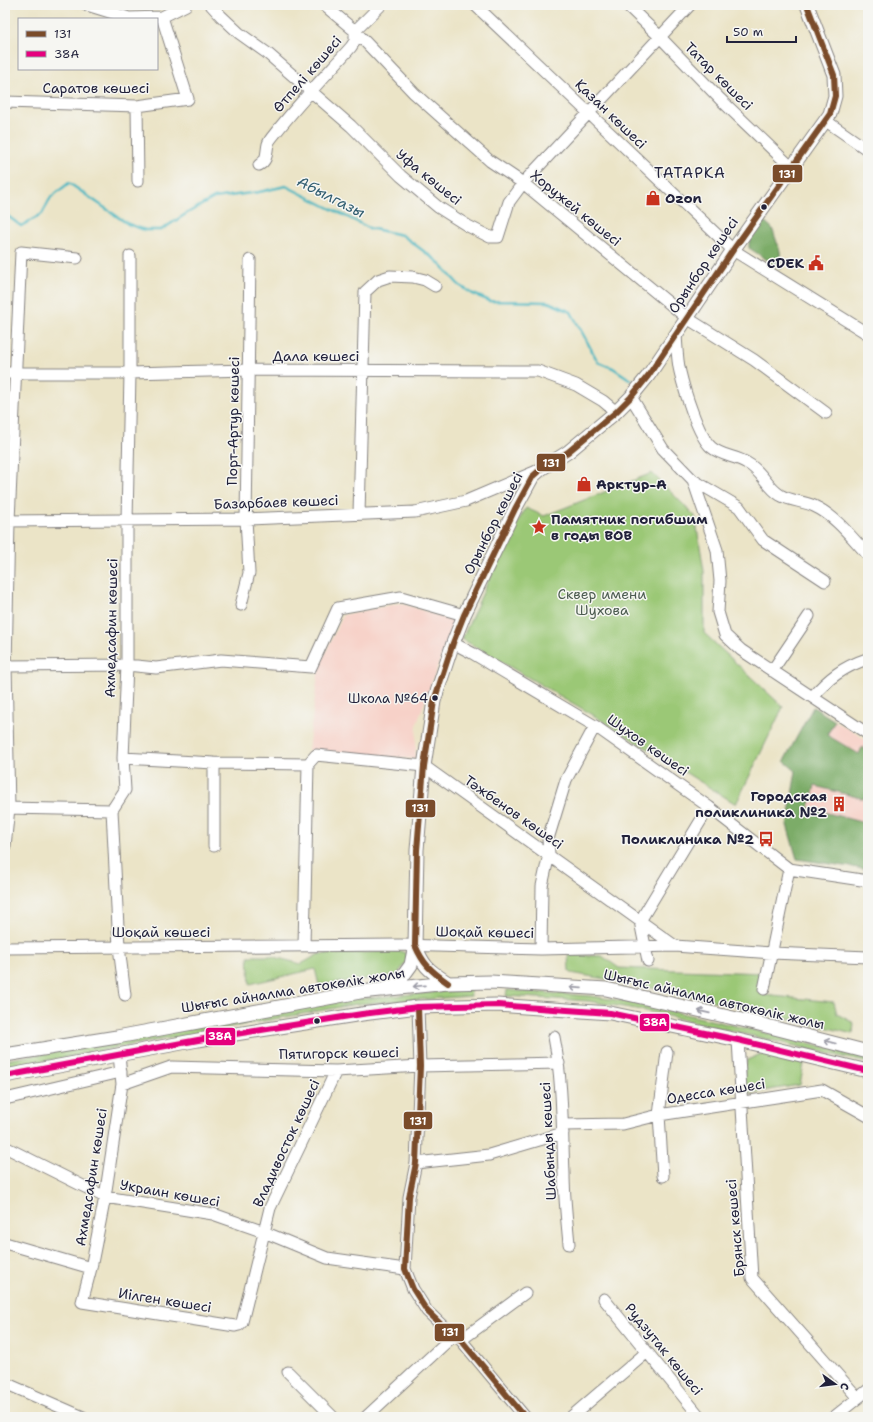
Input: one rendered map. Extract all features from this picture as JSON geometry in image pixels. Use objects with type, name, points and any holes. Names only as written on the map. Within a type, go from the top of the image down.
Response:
[{"type":"main road","name":"Орынбор көшесі","points":[[384,990],[403,976],[411,965],[415,945],[417,850],[424,766],[434,701],[464,615],[515,509],[534,476],[541,469],[568,452],[616,412],[631,397],[648,376],[732,250],[826,121],[832,110],[835,96],[834,75],[807,5]]},
{"type":"main road","points":[[415,945],[420,959],[427,968],[448,983]]},
{"type":"main road","name":"Шығыс айналма автокөлік жолы","points":[[5,1055],[117,1037],[301,1002],[384,990],[448,983],[492,982],[606,989],[755,1023],[868,1052]]},
{"type":"main road","points":[[5,1076],[192,1041],[311,1022],[418,1007],[497,1005],[610,1013],[738,1040],[868,1071]]},
{"type":"street","points":[[87,5],[129,18],[162,17],[186,5]]},
{"type":"street","name":"Уфа көшесі","points":[[211,5],[239,32],[351,126],[401,176],[438,207],[490,237],[498,237],[509,202],[523,183],[659,36],[690,5]]},
{"type":"street","name":"Хоружей көшесі","points":[[324,5],[355,31],[419,98],[490,161],[523,183],[687,318],[754,360],[826,413]]},
{"type":"street","name":"Өтпелі көшесі","points":[[259,165],[264,162],[267,156],[268,143],[351,48],[355,41],[355,31],[381,5]]},
{"type":"street","name":"Қазан көшесі","points":[[475,5],[732,250],[868,334]]},
{"type":"street","name":"Татар көшесі","points":[[627,5],[791,168]]},
{"type":"street","name":"Саратов көшесі","points":[[5,102],[137,106],[188,99],[162,17]]},
{"type":"street","points":[[137,106],[138,181]]},
{"type":"street","points":[[826,121],[868,150]]},
{"type":"street","points":[[5,846],[7,808],[5,666],[7,521],[11,373],[21,252],[77,258]]},
{"type":"street","name":"Ахмедсафин көшесі","points":[[112,810],[125,790],[123,758],[127,665],[130,256]]},
{"type":"street","name":"Порт-Артур көшесі","points":[[242,605],[248,573],[246,519],[250,260]]},
{"type":"street","points":[[359,514],[365,292],[378,280],[390,276],[413,277],[425,280],[435,286]]},
{"type":"street","points":[[676,335],[680,371],[690,405],[702,434],[711,447],[723,454],[749,463],[778,494],[814,506],[824,512],[868,555]]},
{"type":"street","name":"Дала көшесі","points":[[11,373],[130,373],[248,370],[538,371],[576,385],[603,401],[616,412]]},
{"type":"street","points":[[631,397],[663,450],[692,480],[739,508],[763,540],[825,581]]},
{"type":"street","name":"Базарбаев көшесі","points":[[7,521],[246,519],[415,512],[466,501],[541,469]]},
{"type":"street","points":[[692,480],[717,550],[720,582],[718,612],[725,635],[741,650],[868,734]]},
{"type":"street","points":[[5,666],[127,665],[156,668],[221,660],[311,667],[338,608],[401,597],[464,615]]},
{"type":"street","points":[[772,671],[809,616]]},
{"type":"street","name":"Шухов көшесі","points":[[453,643],[595,726],[709,806],[789,869],[868,881]]},
{"type":"street","points":[[812,697],[837,673],[867,659]]},
{"type":"street","points":[[541,949],[542,886],[549,854],[548,839],[566,780],[595,726]]},
{"type":"street","name":"Тәжбенов көшесі","points":[[308,764],[316,755],[424,766],[549,854],[675,946]]},
{"type":"street","points":[[123,758],[214,763],[308,764],[304,946]]},
{"type":"street","points":[[214,763],[214,846]]},
{"type":"street","points":[[648,961],[640,921],[709,806]]},
{"type":"street","points":[[7,808],[112,810],[119,947],[124,994]]},
{"type":"street","points":[[764,989],[789,869]]},
{"type":"street","name":"Шоқай көшесі","points":[[5,948],[415,945],[541,949],[675,946],[772,953],[868,957]]},
{"type":"street","points":[[418,1007],[420,1066],[416,1163],[409,1197],[406,1269],[412,1289],[427,1311],[457,1338],[526,1417]]},
{"type":"street","name":"Шабынды көшесі","points":[[554,1037],[559,1063],[569,1244]]},
{"type":"street","name":"Брянск көшесі","points":[[738,1040],[752,1278],[858,1398]]},
{"type":"street","points":[[663,1176],[659,1114],[667,1052]]},
{"type":"street","name":"Ахмедсафин көшесі","points":[[82,1302],[91,1268],[105,1197],[122,1084],[119,1055]]},
{"type":"street","name":"Пятигорск көшесі","points":[[122,1084],[171,1067],[336,1071],[420,1066],[559,1063]]},
{"type":"street","name":"Владивосток көшесі","points":[[242,1322],[270,1208],[336,1071]]},
{"type":"street","points":[[5,1099],[121,1072]]},
{"type":"street","name":"Одесса көшесі","points":[[416,1163],[489,1155],[563,1129],[623,1124],[659,1114],[822,1090],[839,1098],[868,1116]]},
{"type":"street","name":"Украин көшесі","points":[[5,1147],[105,1197],[213,1214],[264,1232],[327,1258],[406,1269]]},
{"type":"street","points":[[5,1243],[91,1268]]},
{"type":"street","points":[[366,1417],[457,1338],[525,1293]]},
{"type":"street","name":"Рудзутак көшесі","points":[[604,1299],[700,1417]]},
{"type":"street","name":"Иілген көшесі","points":[[82,1302],[235,1326],[242,1322]]},
{"type":"street","points":[[571,1417],[647,1352]]},
{"type":"street","points":[[288,1372],[333,1417]]},
{"type":"street","points":[[5,1383],[83,1417]]},
{"type":"street","points":[[834,1417],[868,1390]]},
{"type":"shaded area","points":[[401,603],[454,621],[417,723],[415,759],[308,750],[319,667],[343,615]]},
{"type":"shaded area","points":[[813,718],[835,721],[868,741],[868,859],[787,825],[801,737]]},
{"type":"green space","points":[[762,219],[772,228],[780,251],[781,269],[749,248],[749,243]]},
{"type":"green space","name":"Сквер имени Шухова","points":[[652,473],[695,516],[704,571],[704,633],[783,707],[736,804],[593,715],[462,639],[506,541],[526,508],[544,516]]},
{"type":"green space","points":[[813,707],[835,721],[827,735],[859,754],[862,747],[868,752],[868,800],[815,786],[809,808],[868,824],[868,867],[865,869],[797,859],[787,825],[796,771],[784,761]]},
{"type":"green space","points":[[400,951],[405,953],[407,961],[397,975],[319,985],[315,969],[250,984],[248,956],[271,956],[301,964],[319,954]]},
{"type":"green space","points":[[568,955],[602,956],[619,968],[764,973],[763,995],[834,1002],[837,1014],[854,1023],[853,1034],[713,1001],[571,973],[569,971]]},
{"type":"green space","points":[[470,989],[471,996],[357,1004],[39,1062],[5,1066],[5,1060],[356,999]]},
{"type":"green space","points":[[507,990],[590,996],[642,1004],[868,1057],[868,1063],[642,1010],[587,1001],[506,996]]},
{"type":"green space","points":[[763,1053],[804,1064],[800,1085],[744,1094],[743,1076],[747,1060]]},
{"type":"waterway","name":"Абылгазы","points":[[5,214],[21,226],[42,214],[51,197],[69,183],[128,224],[145,230],[161,230],[214,198],[259,192],[286,186],[369,228],[402,235],[437,261],[459,285],[473,294],[490,301],[548,302],[571,312],[598,362],[613,368],[631,380]]},
{"type":"transit line","name":"131","points":[[448,983],[428,967],[415,945],[417,850],[424,766],[434,701],[453,643],[464,615],[515,509],[533,476],[541,469],[568,452],[616,412],[631,397],[648,376],[733,250],[830,114],[835,96],[834,75],[807,5]]},
{"type":"transit line","name":"38А","points":[[5,1076],[198,1040],[362,1014],[418,1007],[497,1005],[610,1013],[738,1040],[868,1071]]},
{"type":"transit line","name":"131","points":[[418,1007],[420,1066],[416,1163],[409,1197],[405,1269],[413,1289],[427,1311],[453,1336],[461,1340],[525,1417]]},
{"type":"place","name":"Ozon","points":[[653,198]]},
{"type":"place","name":"CDEK","points":[[816,263]]},
{"type":"place","name":"Арктур-А","points":[[584,484]]},
{"type":"place","name":"Памятник погибшим в годы ВОВ","points":[[539,527]]},
{"type":"place","name":"Школа №64","points":[[435,698]]},
{"type":"place","name":"Городская поликлиника №2","points":[[839,804]]},
{"type":"place","name":"Поликлиника №2","points":[[766,839]]},
{"type":"district","name":"ТАТАРКА","points":[[690,173]]}]
